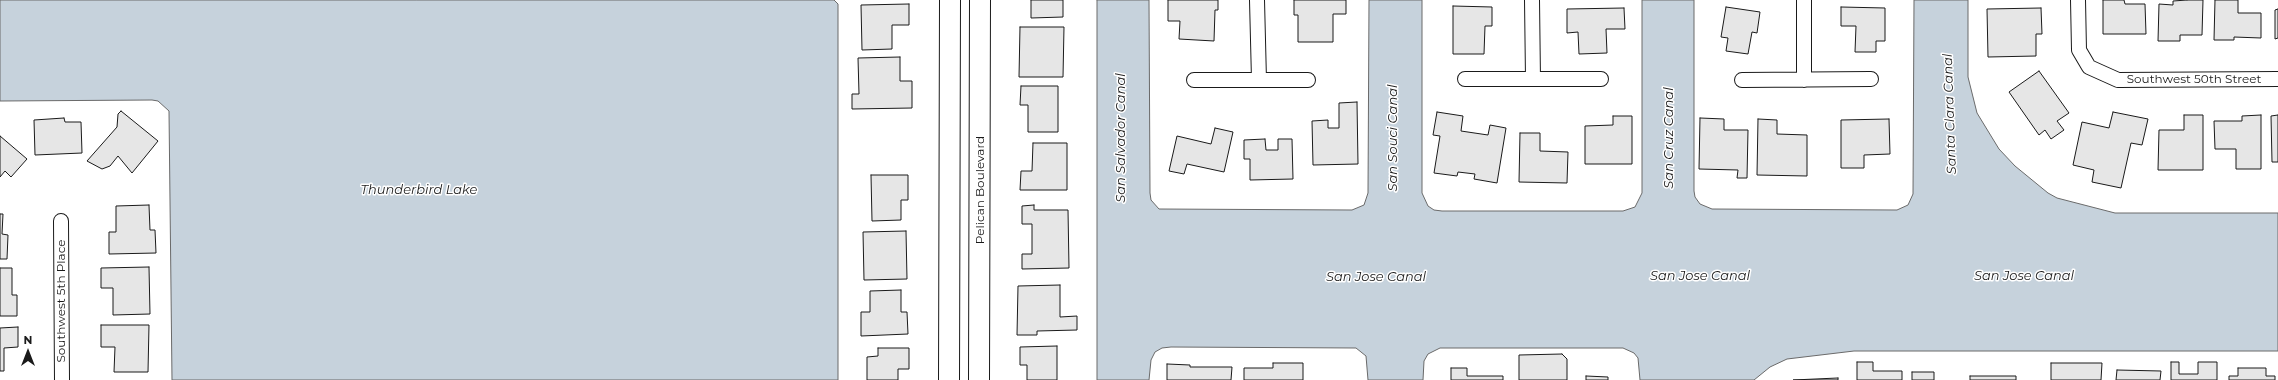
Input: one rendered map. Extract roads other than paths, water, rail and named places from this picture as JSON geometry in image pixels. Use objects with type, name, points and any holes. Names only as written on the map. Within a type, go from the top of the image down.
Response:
[{"type":"street","points":[[950,0],[950,380]]},
{"type":"street","name":"Pelican Boulevard","points":[[979,380],[980,0]]},
{"type":"street","points":[[1257,0],[1259,80]]},
{"type":"street","points":[[1532,0],[1533,79]]},
{"type":"street","points":[[1804,0],[1804,80]]},
{"type":"street","name":"Southwest 50th Street","points":[[2078,0],[2078,50],[2089,67],[2118,80],[2278,79]]},
{"type":"street","points":[[1465,79],[1601,79]]},
{"type":"street","points":[[1742,80],[1871,79]]},
{"type":"street","points":[[1194,80],[1308,80]]},
{"type":"street","name":"Southwest 5th Place","points":[[61,221],[62,380]]},
{"type":"street","points":[[950,294],[980,294]]},
{"type":"water","name":"Thunderbird Lake","points":[[0,0],[834,0],[838,4],[838,380],[172,380],[169,111],[158,101],[152,100],[0,101]]},
{"type":"water","points":[[1097,0],[1149,0],[1150,193],[1151,200],[1159,209],[1352,210],[1364,205],[1368,193],[1369,0],[1422,0],[1422,193],[1428,206],[1434,210],[1442,211],[1623,211],[1635,207],[1642,193],[1642,0],[1694,0],[1694,191],[1695,197],[1700,204],[1712,209],[1897,210],[1908,205],[1913,194],[1914,0],[1968,0],[1968,77],[1977,113],[1999,149],[2015,166],[2048,193],[2057,198],[2115,213],[2278,213],[2278,351],[1854,351],[1787,359],[1770,367],[1754,380],[1640,380],[1638,358],[1634,353],[1623,348],[1440,348],[1428,354],[1424,361],[1423,380],[1368,380],[1366,356],[1356,348],[1171,347],[1162,348],[1155,352],[1151,360],[1149,380],[1097,380]]},
{"type":"water label","name":"Santa Clara Canal","points":[[1950,114]]},
{"type":"water label","name":"San Salvador Canal","points":[[1121,138]]},
{"type":"water label","name":"San Souci Canal","points":[[1393,138]]},
{"type":"water label","name":"San Cruz Canal","points":[[1669,138]]},
{"type":"water label","name":"San Jose Canal","points":[[1700,276]]},
{"type":"water label","name":"San Jose Canal","points":[[2024,276]]},
{"type":"water label","name":"San Jose Canal","points":[[1376,277]]}]
